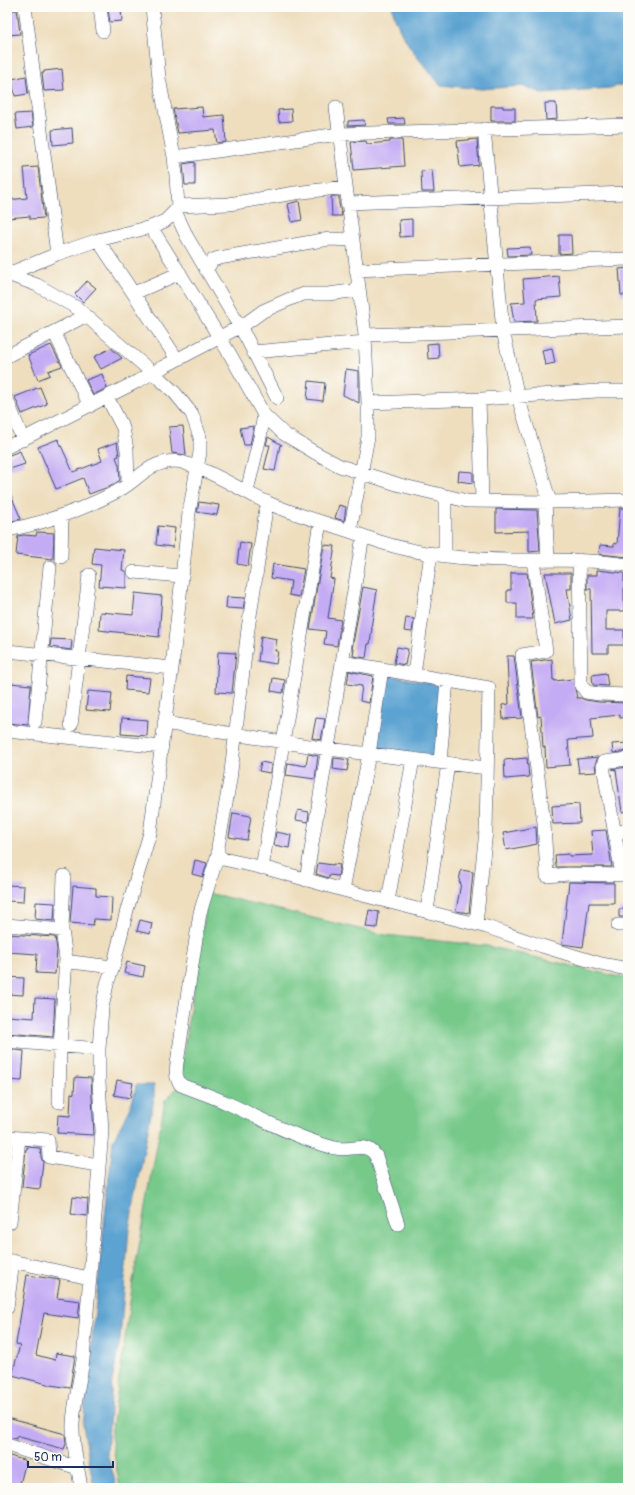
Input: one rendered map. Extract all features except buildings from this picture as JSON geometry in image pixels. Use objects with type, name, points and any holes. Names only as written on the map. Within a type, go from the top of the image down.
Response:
[{"type":"street","points":[[25,7],[57,254]]},
{"type":"street","points":[[100,7],[103,31]]},
{"type":"street","points":[[152,7],[159,78],[174,157],[176,209],[206,270],[253,352],[277,398]]},
{"type":"street","points":[[336,107],[365,338],[368,403],[368,437],[350,531]]},
{"type":"street","points":[[174,157],[339,134],[628,125]]},
{"type":"street","points":[[484,129],[503,331],[518,397],[547,502],[548,560]]},
{"type":"street","points":[[7,271],[98,240],[151,227],[166,221],[176,209],[229,204],[295,192],[345,186]]},
{"type":"street","points":[[347,203],[628,193]]},
{"type":"street","points":[[151,227],[220,337],[254,394],[264,415],[284,434],[314,452],[340,466],[362,474],[468,501],[547,502],[628,500]]},
{"type":"street","points":[[206,270],[213,260],[219,258],[330,239],[352,240]]},
{"type":"street","points":[[98,240],[177,359]]},
{"type":"street","points":[[356,270],[628,259]]},
{"type":"street","points":[[7,271],[37,285],[76,308],[153,372],[175,393],[192,414],[200,437],[198,468],[189,513],[172,668],[150,834],[127,910],[102,1008],[99,1049],[99,1082],[102,1131],[83,1360],[80,1383],[74,1404],[73,1425],[81,1488]]},
{"type":"street","points":[[134,293],[180,273]]},
{"type":"street","points":[[7,446],[23,440],[90,406],[239,327],[263,311],[290,299],[304,294],[328,294],[359,290]]},
{"type":"street","points":[[7,356],[85,316]]},
{"type":"street","points":[[253,352],[365,338],[628,326]]},
{"type":"street","points":[[54,332],[90,406]]},
{"type":"street","points":[[368,403],[518,397],[597,391],[628,391]]},
{"type":"street","points":[[107,397],[123,428],[127,450],[128,484]]},
{"type":"street","points":[[479,399],[482,501]]},
{"type":"street","points":[[7,400],[23,440]]},
{"type":"street","points":[[247,491],[264,415]]},
{"type":"street","points":[[7,530],[62,515],[92,503],[120,490],[148,468],[164,462],[178,461],[198,468],[267,502],[320,522],[408,549],[445,556],[486,559],[579,560],[628,566]]},
{"type":"street","points":[[445,496],[445,556]]},
{"type":"street","points":[[267,502],[252,600],[230,780],[218,854],[200,913],[177,1062],[177,1080],[181,1085],[228,1104],[288,1132],[335,1148],[351,1149],[367,1147],[373,1150],[398,1224]]},
{"type":"street","points":[[61,557],[62,515]]},
{"type":"street","points":[[262,868],[320,522]]},
{"type":"street","points":[[306,880],[363,536]]},
{"type":"street","points":[[414,674],[431,553]]},
{"type":"street","points":[[532,560],[546,651],[522,655],[544,823],[547,876],[568,874],[625,875],[622,831],[603,766],[604,762],[628,759]]},
{"type":"street","points":[[579,560],[581,684],[586,692],[599,694],[628,694]]},
{"type":"street","points":[[35,722],[50,567]]},
{"type":"street","points":[[134,572],[182,576]]},
{"type":"street","points":[[71,725],[89,575]]},
{"type":"street","points":[[7,651],[172,668]]},
{"type":"street","points":[[342,662],[489,688],[486,831],[476,924]]},
{"type":"street","points":[[343,890],[369,754],[382,669]]},
{"type":"street","points":[[427,911],[444,763],[447,680]]},
{"type":"street","points":[[164,723],[328,749],[487,768]]},
{"type":"street","points":[[7,731],[162,747]]},
{"type":"street","points":[[388,901],[413,759]]},
{"type":"street","points":[[218,854],[223,859],[476,924],[600,964],[628,969]]},
{"type":"street","points":[[59,1102],[60,1046],[66,959],[62,930],[64,876]]},
{"type":"street","points":[[7,925],[62,930]]},
{"type":"street","points":[[66,959],[71,962],[113,968]]},
{"type":"street","points":[[7,1041],[99,1049]]},
{"type":"street","points":[[7,1222],[10,1222],[13,1137],[48,1140],[48,1154],[52,1159],[98,1165]]},
{"type":"street","points":[[7,1308],[10,1260],[89,1278]]},
{"type":"street","points":[[7,1445],[78,1468]]},
{"type":"green space","points":[[208,893],[385,935],[487,946],[628,979],[628,1488],[120,1488],[111,1436],[133,1281],[165,1100],[178,1087]]},
{"type":"water","points":[[392,7],[628,7],[628,83],[610,88],[542,93],[522,86],[482,89],[441,85],[411,49],[395,18]]},
{"type":"water","points":[[388,675],[440,685],[437,758],[377,750],[375,748]]},
{"type":"water","points":[[136,1085],[154,1085],[154,1098],[129,1229],[120,1340],[112,1381],[107,1453],[117,1488],[94,1488],[83,1425],[113,1140],[133,1099]]}]
